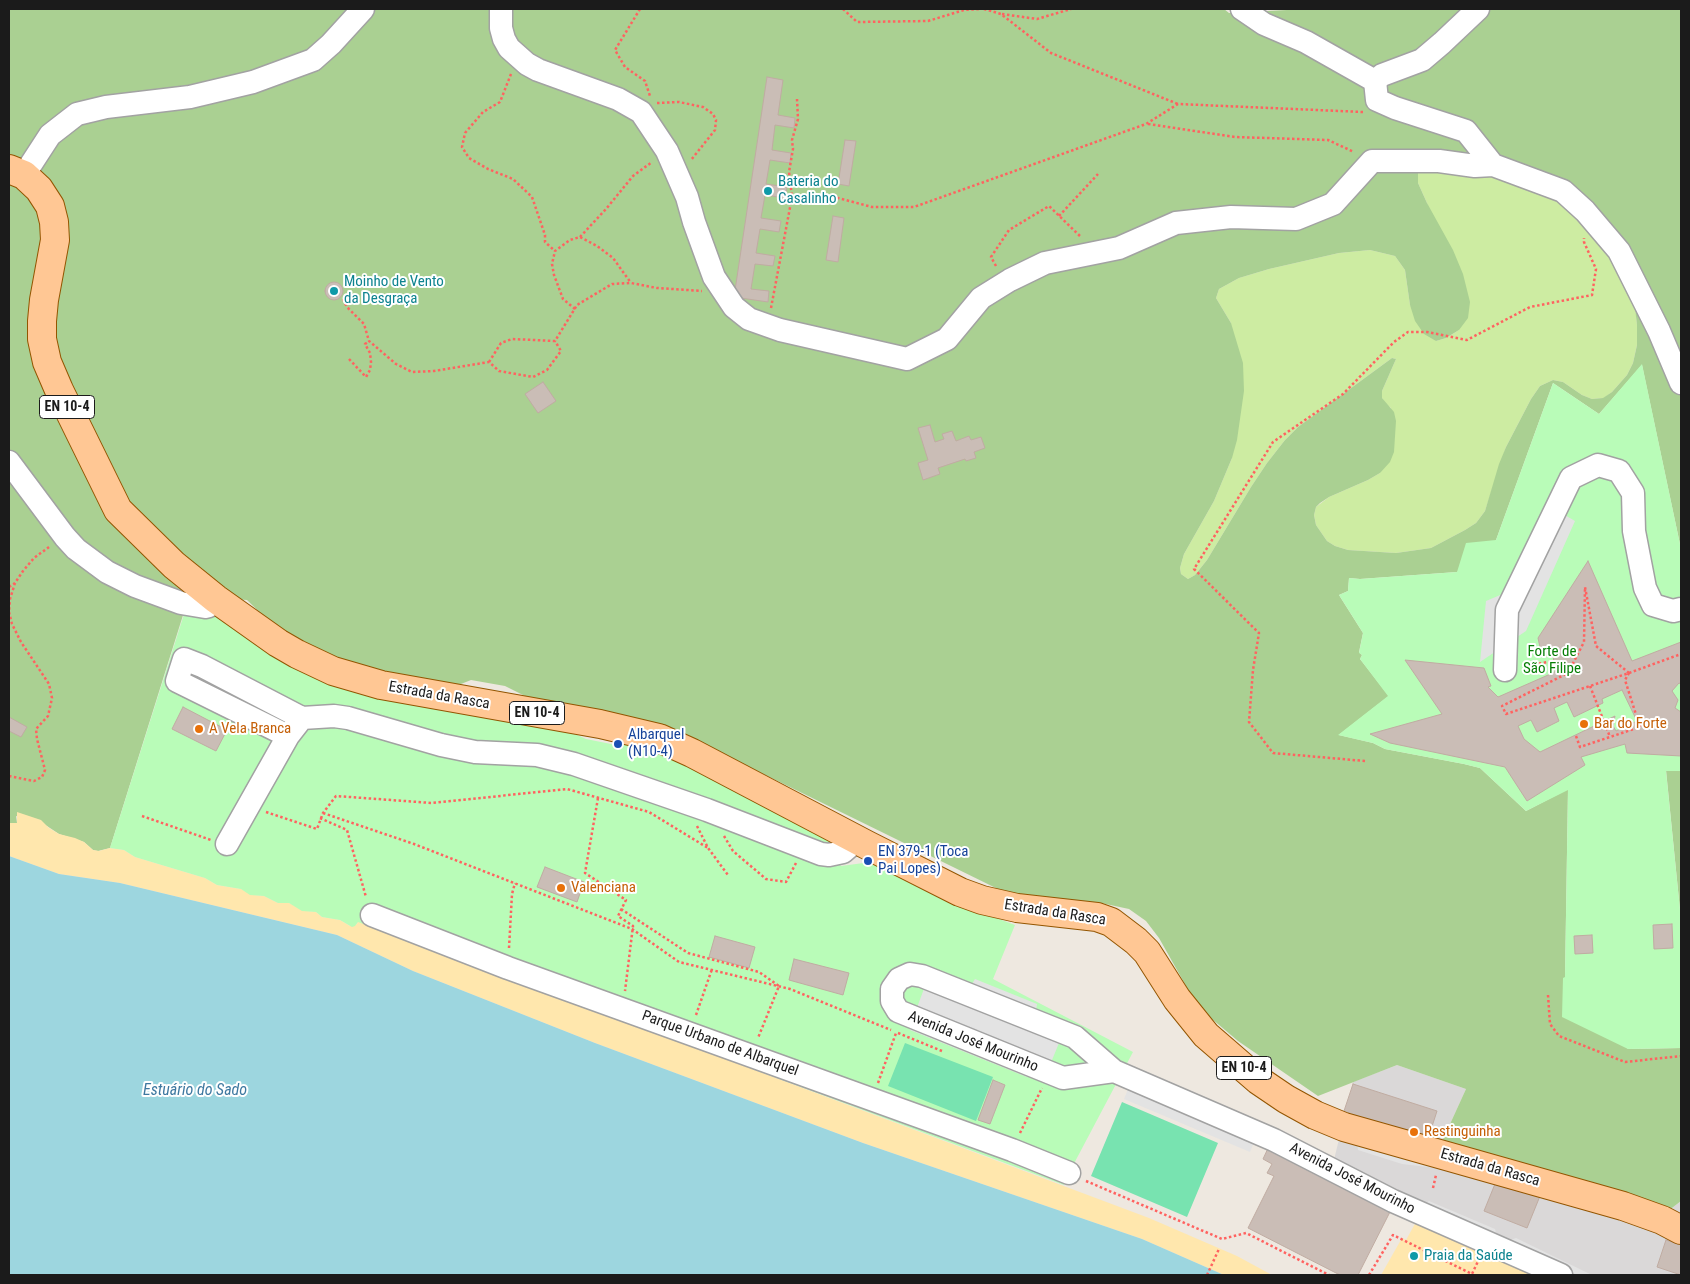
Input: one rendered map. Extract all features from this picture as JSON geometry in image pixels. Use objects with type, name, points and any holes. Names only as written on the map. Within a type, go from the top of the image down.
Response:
[{"type":"main road","name":"EN 10-4","points":[[16,172],[39,188],[50,206],[54,222],[55,240],[44,300],[42,339],[47,362],[58,390],[118,510],[174,565],[216,599]]},
{"type":"main road","name":"Estrada da Rasca","points":[[216,599],[278,643],[333,671],[381,685],[600,724],[659,738],[692,753],[932,879],[982,900],[1017,908],[1097,917],[1111,922],[1147,952],[1177,1000],[1206,1035],[1258,1080],[1286,1099],[1315,1115],[1344,1127],[1614,1203],[1662,1220],[1681,1230]]},
{"type":"street","points":[[16,172],[50,135],[77,114],[106,107],[190,97],[253,82],[313,60],[331,44],[363,9]]},
{"type":"street","points":[[501,9],[504,39],[516,56],[538,70],[618,99],[641,112],[667,151],[687,197],[714,277],[724,294],[734,307],[750,319],[772,327],[908,358],[947,339],[981,298],[1045,263],[1119,248],[1176,223],[1231,217],[1296,219],[1333,204],[1372,161],[1439,161],[1475,166],[1493,165],[1563,190],[1585,211],[1619,251],[1659,331],[1681,383]]},
{"type":"street","points":[[1242,9],[1264,24],[1306,42],[1376,91],[1395,108],[1466,131],[1493,165]]},
{"type":"street","points":[[1376,91],[1382,75],[1422,60],[1478,9]]},
{"type":"street","points":[[9,462],[65,537],[81,553],[107,572],[135,586],[188,605],[205,607],[209,606],[216,599]]},
{"type":"street","points":[[1505,670],[1507,610],[1571,478],[1598,465],[1619,471],[1633,493],[1634,531],[1645,588],[1653,604],[1673,610],[1681,608]]},
{"type":"street","points":[[288,736],[177,681],[184,659],[202,666],[302,718],[341,716],[441,745],[475,752],[536,755],[552,758],[707,810],[821,854],[843,852],[857,840]]},
{"type":"street","points":[[227,844],[288,736],[302,718]]},
{"type":"street","name":"Parque Urbano de Albarquel","points":[[372,915],[508,968],[690,1032],[751,1056],[1012,1150],[1069,1173]]},
{"type":"street","name":"Avenida José Mourinho","points":[[1114,1071],[1063,1078],[909,1017],[898,1011],[892,1001],[892,989],[899,979],[910,974],[922,976],[1075,1037],[1114,1071],[1274,1140],[1393,1201],[1561,1275]]},
{"type":"path","points":[[640,9],[615,50],[625,67],[645,82],[653,103],[679,102],[703,107],[713,114],[716,120],[714,130],[685,167],[677,173]]},
{"type":"path","points":[[843,9],[857,22],[928,21],[964,10],[983,9],[1001,14],[1037,19],[1071,9]]},
{"type":"path","points":[[1001,14],[1051,53],[1178,104],[1362,113],[1376,91]]},
{"type":"path","points":[[516,56],[500,102],[483,112],[465,132],[462,147],[469,158],[488,169],[513,179],[532,197],[545,235],[545,242],[555,251]]},
{"type":"path","points":[[770,313],[792,197],[789,172],[793,149],[792,140],[798,119],[797,99]]},
{"type":"path","points":[[792,197],[838,198],[872,208],[914,206],[1146,124],[1178,104]]},
{"type":"path","points":[[1146,124],[1235,137],[1328,140],[1372,161]]},
{"type":"path","points":[[574,309],[563,299],[554,275],[552,264],[555,251],[570,240],[580,237],[606,209],[632,176],[667,151]]},
{"type":"path","points":[[1059,216],[1098,174]]},
{"type":"path","points":[[1005,284],[991,256],[1009,230],[1049,206],[1097,252]]},
{"type":"path","points":[[1365,761],[1273,753],[1249,722],[1253,670],[1259,633],[1194,569],[1273,442],[1343,394],[1394,342],[1408,332],[1427,332],[1467,340],[1530,307],[1592,295],[1596,269],[1584,242],[1585,211]]},
{"type":"path","points":[[580,237],[597,246],[613,258],[631,283]]},
{"type":"path","points":[[555,342],[577,305],[612,284],[631,283],[657,288],[724,294]]},
{"type":"path","points":[[342,299],[347,307],[364,324],[369,341],[396,364],[412,372],[489,362],[500,371],[533,377],[547,370],[560,351],[555,342]]},
{"type":"path","points":[[489,362],[501,343],[512,339],[555,342]]},
{"type":"path","points":[[349,359],[366,377],[372,362],[365,344],[369,341]]},
{"type":"path","points":[[9,776],[34,781],[42,777],[45,770],[36,729],[48,716],[52,698],[49,684],[21,642],[12,624],[9,612],[10,599],[15,584],[34,558],[65,537]]},
{"type":"path","points":[[9,586],[15,584]]},
{"type":"path","points":[[1628,673],[1596,646],[1585,587],[1584,642],[1568,673],[1502,706],[1506,714],[1628,673],[1681,654]]},
{"type":"path","points":[[1505,670],[1554,661]]},
{"type":"path","points":[[1576,736],[1580,747],[1640,727],[1625,680],[1628,673]]},
{"type":"path","points":[[1590,686],[1610,737]]},
{"type":"path","points":[[250,806],[317,829],[320,818],[336,796],[432,803],[567,789],[650,812],[708,848],[728,875]]},
{"type":"path","points":[[598,798],[586,873],[626,900],[618,916],[633,926],[622,1008]]},
{"type":"path","points":[[707,810],[733,851],[766,879],[786,882],[804,847]]},
{"type":"path","points":[[323,813],[414,844],[632,929],[679,962],[790,988],[896,1032],[872,1099]]},
{"type":"path","points":[[142,816],[227,844]]},
{"type":"path","points":[[320,818],[347,830],[372,915]]},
{"type":"path","points":[[508,968],[512,894],[515,883]]},
{"type":"path","points":[[621,910],[688,953],[759,972],[778,986]]},
{"type":"path","points":[[690,1032],[712,969]]},
{"type":"path","points":[[751,1056],[778,986]]},
{"type":"path","points":[[1548,994],[1550,1024],[1559,1036],[1625,1062],[1681,1056]]},
{"type":"path","points":[[1012,1150],[1041,1089]]},
{"type":"path","points":[[1069,1173],[1222,1239],[1246,1233],[1329,1275]]},
{"type":"path","points":[[1369,1275],[1393,1235],[1472,1274],[1487,1242]]},
{"type":"path","points":[[1207,1275],[1219,1249]]},
{"type":"shaded area","points":[[1563,514],[1575,521],[1526,631],[1480,662],[1486,601],[1529,583]]},
{"type":"shaded area","points":[[975,979],[1037,1004],[1036,1011],[972,984]]},
{"type":"shaded area","points":[[925,986],[1061,1038],[1050,1065],[915,1013]]},
{"type":"shaded area","points":[[913,1020],[1031,1067],[1027,1077],[910,1030]]},
{"type":"shaded area","points":[[1397,1065],[1466,1089],[1440,1146],[1668,1211],[1681,1201],[1681,1275],[1545,1275],[1331,1172],[1353,1082]]},
{"type":"shaded area","points":[[1130,1084],[1256,1137],[1250,1152],[1124,1099]]},
{"type":"shaded area","points":[[1356,1137],[1439,1160],[1437,1168],[1402,1164],[1358,1150]]},
{"type":"shaded area","points":[[1429,1201],[1495,1229],[1497,1237],[1421,1206]]},
{"type":"shaded area","points":[[1516,1238],[1592,1275],[1577,1275],[1508,1241]]},
{"type":"green space","points":[[9,9],[1224,9],[1229,13],[1306,9],[1681,9],[1681,549],[1642,365],[1599,414],[1553,383],[1496,540],[1457,572],[1360,579],[1349,578],[1348,591],[1339,595],[1363,633],[1359,652],[1362,655],[1360,659],[1389,696],[1339,735],[1373,743],[1385,749],[1480,768],[1526,811],[1568,789],[1565,978],[1628,1049],[1681,1048],[1681,1201],[1668,1211],[1440,1146],[1466,1089],[1397,1065],[1318,1096],[1238,1041],[1212,1019],[1190,993],[1159,938],[1146,921],[1129,909],[1101,903],[1004,892],[696,741],[541,705],[541,699],[527,697],[505,686],[471,680],[451,688],[334,662],[284,636],[247,600],[189,596],[110,848],[98,851],[93,850],[84,842],[59,834],[47,826],[16,816],[17,823],[9,823]],"holes":[[[1418,168],[1531,173],[1630,264],[1637,325],[1637,345],[1633,363],[1627,375],[1612,392],[1603,398],[1592,399],[1582,395],[1563,382],[1553,380],[1540,386],[1531,399],[1506,447],[1485,511],[1476,523],[1465,530],[1431,548],[1396,553],[1348,550],[1327,541],[1316,525],[1314,515],[1316,507],[1320,503],[1380,473],[1390,462],[1394,452],[1396,421],[1394,412],[1382,398],[1382,391],[1396,359],[1392,358],[1298,427],[1285,440],[1251,487],[1207,560],[1195,575],[1188,579],[1181,574],[1180,568],[1184,554],[1214,501],[1232,458],[1237,440],[1244,391],[1243,363],[1231,323],[1216,298],[1219,289],[1239,278],[1269,269],[1339,253],[1370,250],[1395,256],[1405,270],[1410,305],[1415,321],[1424,334],[1436,341],[1446,338],[1459,330],[1468,318],[1470,302],[1463,274],[1453,250],[1418,183]]]},
{"type":"green space","points":[[1427,163],[1567,187],[1633,284],[1637,345],[1633,363],[1627,375],[1604,398],[1592,399],[1582,395],[1563,382],[1553,380],[1540,386],[1531,399],[1506,447],[1485,511],[1476,523],[1465,530],[1431,548],[1396,553],[1348,550],[1327,541],[1316,525],[1314,515],[1316,507],[1329,497],[1380,473],[1391,408],[1384,403],[1382,391],[1396,359],[1392,358],[1298,427],[1285,440],[1251,487],[1207,560],[1195,575],[1188,579],[1181,574],[1180,568],[1184,554],[1214,501],[1232,458],[1231,323],[1216,298],[1219,289],[1239,278],[1269,269],[1339,253],[1370,250],[1395,256],[1405,270],[1410,305],[1436,341],[1446,338],[1459,330],[1427,203],[1418,183],[1418,168]]},
{"type":"green space","name":"Forte de São Filipe","points":[[1642,364],[1681,549],[1681,771],[1666,771],[1681,920],[1681,1048],[1628,1049],[1562,1017],[1563,978],[1565,977],[1568,790],[1526,811],[1480,768],[1385,749],[1373,743],[1338,735],[1388,696],[1360,659],[1362,655],[1359,653],[1363,633],[1339,595],[1348,591],[1349,578],[1360,579],[1457,572],[1466,543],[1496,540],[1553,383],[1599,414]]},
{"type":"green space","points":[[185,611],[226,619],[310,671],[560,727],[586,739],[616,745],[634,742],[650,746],[826,836],[841,866],[871,862],[941,897],[1015,925],[993,979],[1133,1052],[1064,1185],[358,922],[352,927],[340,920],[322,917],[316,912],[302,911],[289,903],[278,903],[264,896],[250,895],[241,889],[217,885],[205,878],[135,857],[124,850],[110,848]]},
{"type":"green space","points":[[1666,770],[1681,771],[1681,920]]},
{"type":"green space","points":[[905,1043],[993,1077],[976,1121],[888,1086]]},
{"type":"green space","points":[[1122,1102],[1218,1143],[1187,1217],[1091,1176]]},
{"type":"sand","points":[[17,812],[41,820],[59,834],[84,842],[93,850],[99,851],[110,848],[124,850],[135,857],[205,878],[217,885],[241,889],[254,895],[264,896],[278,903],[289,903],[307,911],[316,912],[322,917],[340,920],[350,926],[357,924],[358,921],[1149,1218],[1237,1256],[1272,1275],[1224,1275],[1142,1239],[863,1143],[595,1043],[413,971],[337,935],[120,883],[59,874],[9,856],[9,823],[17,823]]},
{"type":"sand","points":[[1416,1222],[1479,1251],[1539,1275],[1381,1275],[1402,1238],[1406,1240]]},
{"type":"water","name":"Estuário do Sado","points":[[9,856],[59,874],[120,883],[337,935],[413,971],[595,1043],[863,1143],[1142,1239],[1224,1275],[9,1275]]},
{"type":"building","name":"Bateria do Casalinho","points":[[767,77],[783,80],[778,115],[795,118],[794,128],[775,125],[772,150],[791,153],[790,163],[770,160],[766,184],[787,187],[785,198],[765,195],[761,218],[781,221],[779,232],[760,229],[756,253],[775,256],[773,266],[755,264],[751,289],[769,291],[768,302],[734,297]]},
{"type":"building","name":"Bateria do Casalinho","points":[[845,140],[856,141],[849,186],[838,184]]},
{"type":"building","name":"Bateria do Casalinho","points":[[833,216],[844,218],[838,262],[826,260]]},
{"type":"building","name":"Moinho de Vento da Desgraça","points":[[334,282],[340,285],[343,291],[340,297],[334,300],[328,297],[325,291],[328,285]]},
{"type":"building","points":[[543,382],[556,401],[538,413],[525,394]]},
{"type":"building","points":[[930,425],[935,442],[944,439],[942,434],[952,431],[956,441],[969,436],[971,440],[981,437],[985,448],[974,452],[976,458],[966,461],[965,459],[938,468],[940,474],[923,480],[918,463],[928,460],[918,428]]},
{"type":"building","points":[[1588,561],[1632,661],[1681,642],[1681,684],[1679,683],[1672,691],[1678,700],[1675,708],[1681,712],[1681,756],[1627,753],[1625,744],[1581,757],[1585,765],[1527,801],[1505,767],[1390,743],[1370,734],[1442,714],[1405,660],[1484,668],[1491,686],[1488,687],[1498,697],[1555,672],[1553,655],[1542,656],[1538,638]]},
{"type":"building","points":[[1622,690],[1637,721],[1616,731],[1613,726],[1615,716],[1540,752],[1524,739],[1518,726],[1531,720],[1537,732],[1559,721],[1554,708],[1567,702],[1574,717],[1603,703],[1602,699]]},
{"type":"building","name":"A Vela Branca","points":[[183,707],[227,730],[216,751],[172,729]]},
{"type":"building","points":[[9,717],[27,727],[21,737],[9,731]]},
{"type":"building","points":[[545,867],[584,882],[577,902],[537,887]]},
{"type":"building","points":[[1672,924],[1673,948],[1654,949],[1653,925]]},
{"type":"building","points":[[1592,935],[1593,953],[1575,954],[1574,936]]},
{"type":"building","points":[[715,936],[755,947],[749,968],[709,957]]},
{"type":"building","points":[[794,959],[849,973],[843,995],[789,980]]},
{"type":"building","points":[[993,1080],[1005,1085],[990,1124],[978,1120]]},
{"type":"building","points":[[1353,1084],[1437,1111],[1426,1145],[1342,1117]]},
{"type":"building","points":[[1270,1144],[1393,1206],[1358,1275],[1340,1275],[1248,1228],[1274,1176],[1267,1173],[1272,1164],[1263,1159]]},
{"type":"building","points":[[1497,1179],[1540,1196],[1527,1228],[1484,1211]]},
{"type":"building","points":[[1666,1240],[1681,1245],[1681,1275],[1657,1267]]},
{"type":"place","name":"Bateria do Casalinho","points":[[768,191]]},
{"type":"place","name":"Moinho de Vento da Desgraça","points":[[334,291]]},
{"type":"place","name":"Bar do Forte","points":[[1584,724]]},
{"type":"place","name":"A Vela Branca","points":[[199,729]]},
{"type":"place","name":"Albarquel (N10-4)","points":[[618,744]]},
{"type":"place","name":"EN 379-1 (Toca Pai Lopes)","points":[[868,861]]},
{"type":"place","name":"Valenciana","points":[[561,888]]},
{"type":"place","name":"Restinguinha","points":[[1414,1132]]},
{"type":"place","name":"Praia da Saúde","points":[[1414,1256]]}]
